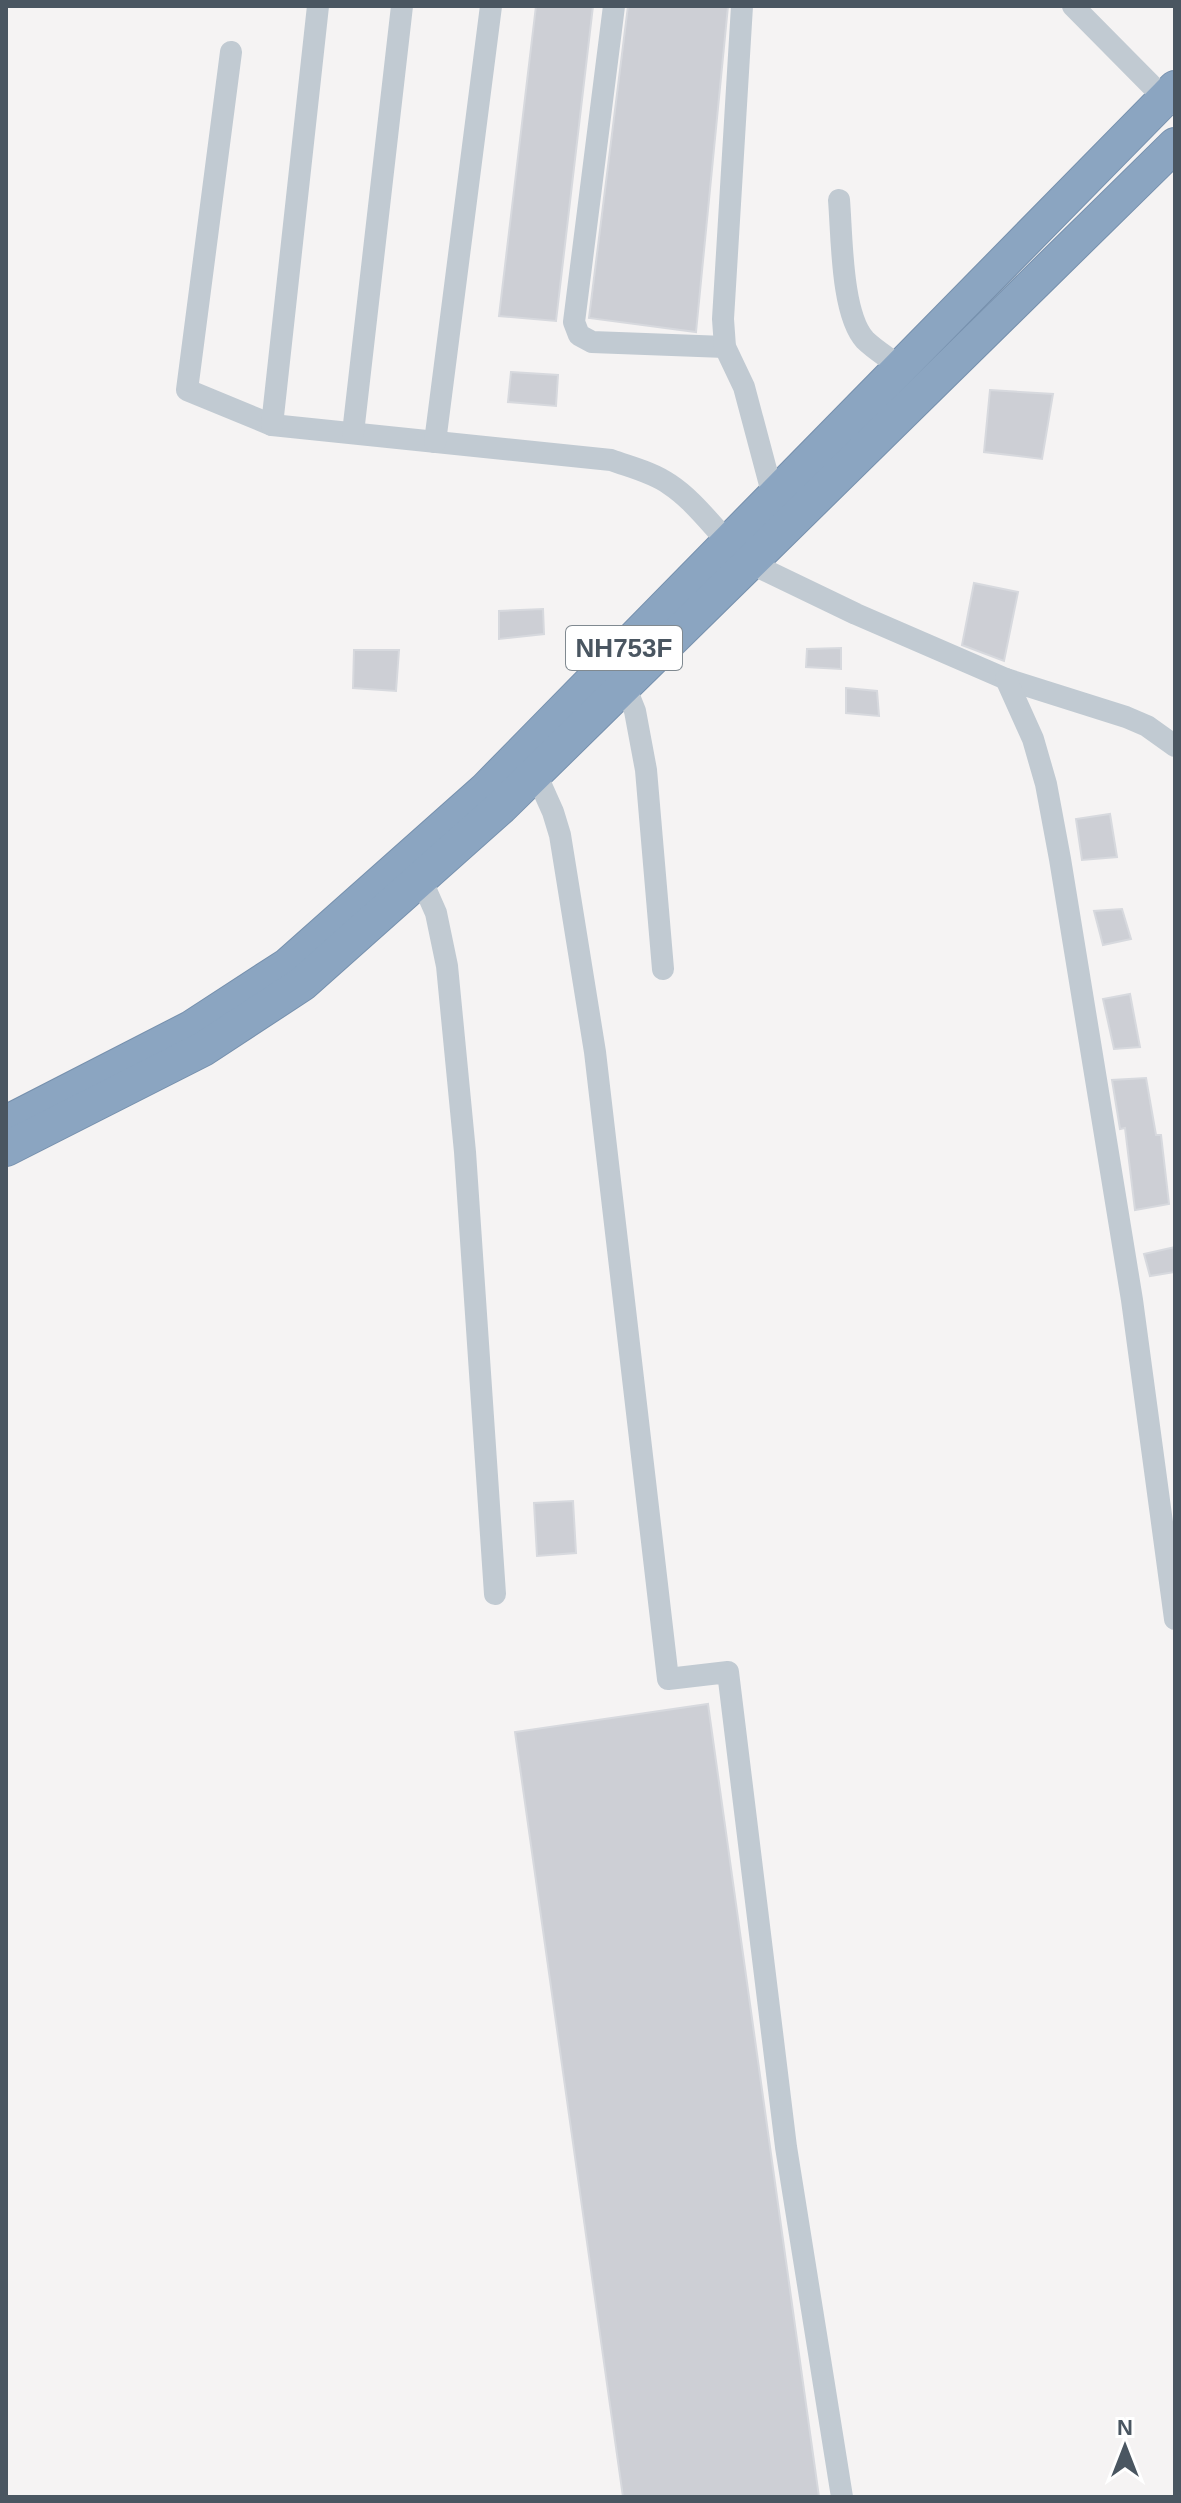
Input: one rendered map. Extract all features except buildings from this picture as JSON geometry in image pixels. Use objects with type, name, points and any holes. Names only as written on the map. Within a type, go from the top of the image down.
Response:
[{"type":"highway","name":"NH753F","points":[[6,1149],[203,1049],[302,984],[421,879],[536,774],[625,686],[739,552],[773,496],[1171,97]]},
{"type":"highway","name":"NH753F","points":[[6,1123],[191,1028],[288,965],[485,790],[1175,145]]},
{"type":"street","points":[[272,425],[318,6]]},
{"type":"street","points":[[353,433],[402,6]]},
{"type":"street","points":[[435,442],[491,6]]},
{"type":"street","points":[[614,6],[574,322],[579,335],[592,342],[725,347]]},
{"type":"street","points":[[742,6],[723,319],[725,347],[744,387],[773,496]]},
{"type":"street","points":[[1073,6],[1171,97]]},
{"type":"street","points":[[231,52],[187,390],[272,425],[611,460],[649,473],[688,499],[739,552],[856,614],[1006,679],[1126,717],[1147,726],[1175,746]]},
{"type":"street","points":[[839,200],[847,294],[853,320],[864,339],[900,367]]},
{"type":"street","points":[[1006,679],[1033,739],[1046,784],[1060,859],[1132,1300],[1175,1619]]},
{"type":"street","points":[[625,686],[635,711],[646,770],[663,969]]},
{"type":"street","points":[[536,774],[560,835],[595,1052],[668,1679],[728,1672],[786,2147],[842,2497]]},
{"type":"street","points":[[421,879],[439,923],[449,982],[465,1152],[495,1594]]}]
